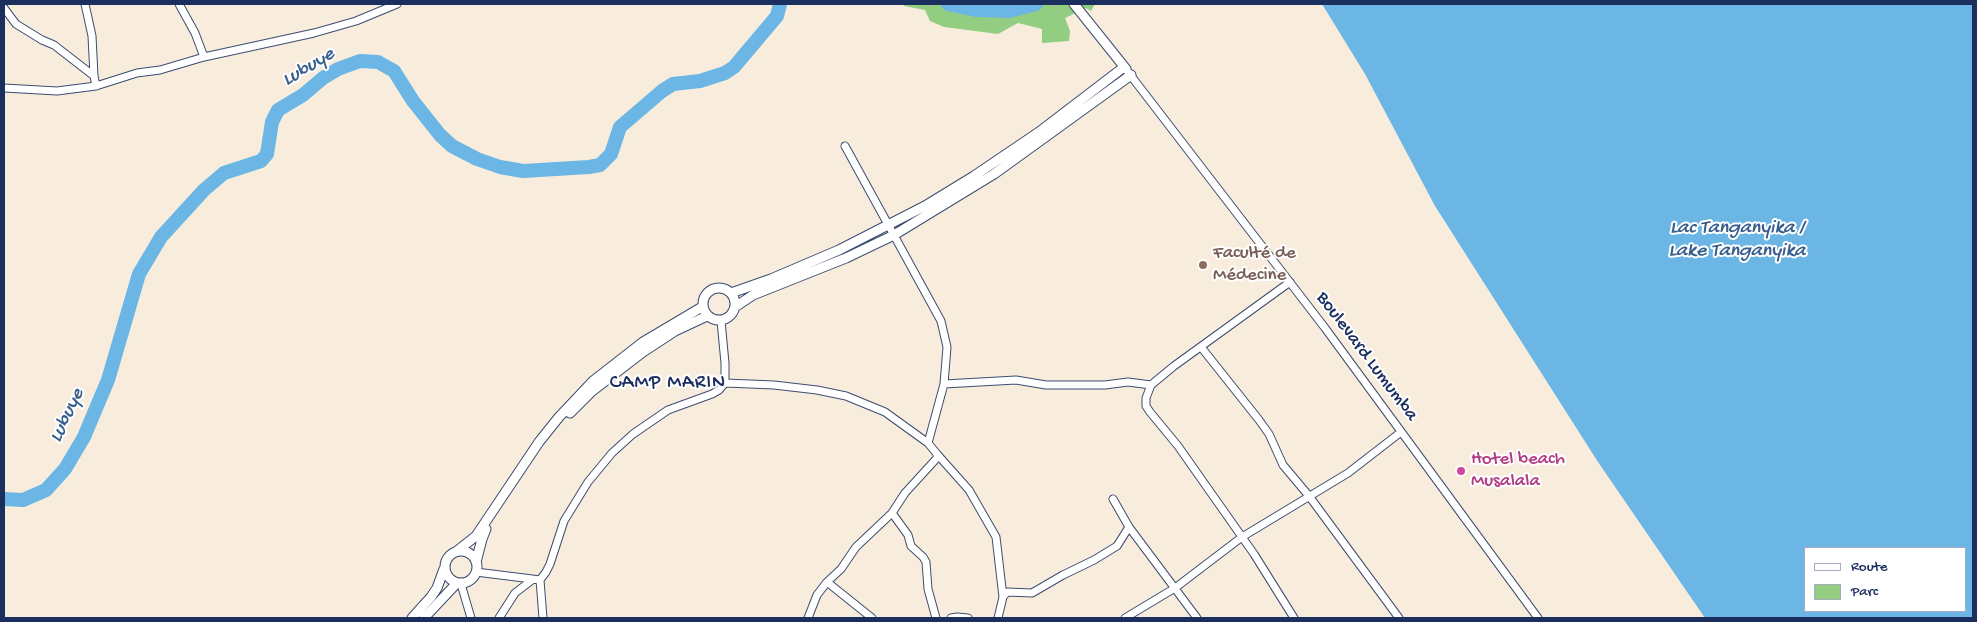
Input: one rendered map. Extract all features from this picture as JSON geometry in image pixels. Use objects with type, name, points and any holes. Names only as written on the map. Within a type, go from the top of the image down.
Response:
[{"type":"street","points":[[85,4],[92,36],[96,86]]},
{"type":"street","points":[[179,4],[204,57]]},
{"type":"street","points":[[4,88],[57,91],[96,86],[120,77],[160,70],[204,57],[314,33],[356,21],[397,4]]},
{"type":"street","points":[[1074,4],[1127,71]]},
{"type":"street","points":[[4,8],[23,29],[54,45],[94,76]]},
{"type":"street","points":[[731,293],[771,279],[825,256],[925,206],[1007,154],[1127,71]]},
{"type":"street","points":[[735,307],[731,293],[723,288],[712,288],[703,299],[702,307],[707,316],[713,320],[721,321],[728,318],[735,307],[753,295],[846,258],[894,235],[994,174],[1127,71]]},
{"type":"street","name":"Boulevard Lumumba","points":[[1127,71],[1290,282],[1538,618]]},
{"type":"street","points":[[844,146],[889,224],[941,321],[947,347],[944,384],[928,443]]},
{"type":"street","points":[[1290,282],[1151,385],[1146,398],[1146,406],[1178,446],[1242,537],[1294,618]]},
{"type":"street","points":[[412,618],[432,598],[448,557],[476,536],[508,485],[559,417],[593,381],[643,342],[702,307]]},
{"type":"street","points":[[424,618],[459,584],[470,580],[476,572],[476,562],[486,528],[539,451],[562,422],[591,392],[643,352],[675,331],[707,316]]},
{"type":"street","points":[[499,618],[515,593],[546,572],[564,521],[588,482],[612,453],[633,434],[668,410],[712,394],[725,383],[721,321]]},
{"type":"street","points":[[1201,347],[1270,434],[1283,465],[1399,618]]},
{"type":"street","points":[[944,384],[1016,380],[1046,385],[1128,382],[1151,385]]},
{"type":"street","points":[[725,383],[774,385],[817,390],[846,396],[885,412],[928,443],[969,490],[996,538],[1003,597],[998,618]]},
{"type":"street","points":[[1125,618],[1175,588],[1242,537],[1308,496],[1348,474],[1401,432]]},
{"type":"street","points":[[808,618],[817,595],[826,582],[841,569],[856,547],[892,512],[905,493],[937,458],[937,454]]},
{"type":"street","points":[[1113,499],[1129,527],[1197,618]]},
{"type":"street","points":[[892,512],[908,534],[911,546],[926,562],[928,589],[936,618]]},
{"type":"street","points":[[1003,597],[1007,592],[1032,593],[1094,560],[1117,546],[1129,527]]},
{"type":"street","points":[[457,551],[469,553],[476,562]]},
{"type":"street","points":[[444,568],[446,575],[459,584],[471,618]]},
{"type":"street","points":[[476,572],[536,580]]},
{"type":"street","points":[[536,580],[543,618]]},
{"type":"street","points":[[826,582],[872,618]]},
{"type":"street","points":[[951,618],[968,618]]},
{"type":"green space","points":[[904,4],[1095,4],[1091,11],[1086,8],[1065,18],[1070,31],[1069,41],[1042,43],[1042,29],[1018,23],[998,34],[944,27],[930,21],[925,10],[904,6]]},
{"type":"water","name":"Lac Tanganyika / Lake Tanganyika","points":[[1322,4],[1973,4],[1973,618],[1705,618],[1598,462],[1435,206],[1365,74]]},
{"type":"waterway","name":"Lubuye","points":[[4,499],[23,500],[46,490],[65,469],[84,437],[108,380],[139,274],[161,237],[204,190],[224,173],[261,161],[267,154],[272,122],[278,110],[303,95],[323,78],[338,69],[360,61],[378,62],[394,71],[413,101],[440,135],[452,146],[477,159],[500,167],[523,171],[589,167],[600,165],[611,154],[620,127],[662,91],[673,84],[700,81],[725,73],[734,67],[777,16],[780,4]]},
{"type":"waterway","name":"Lubuye","points":[[948,4],[976,10],[1009,11],[1036,4]]},
{"type":"place","name":"Faculté de Médecine","points":[[1203,265]]},
{"type":"place","name":"Hotel beach Musalala","points":[[1461,471]]},
{"type":"district","name":"CAMP MARIN","points":[[668,384]]}]
